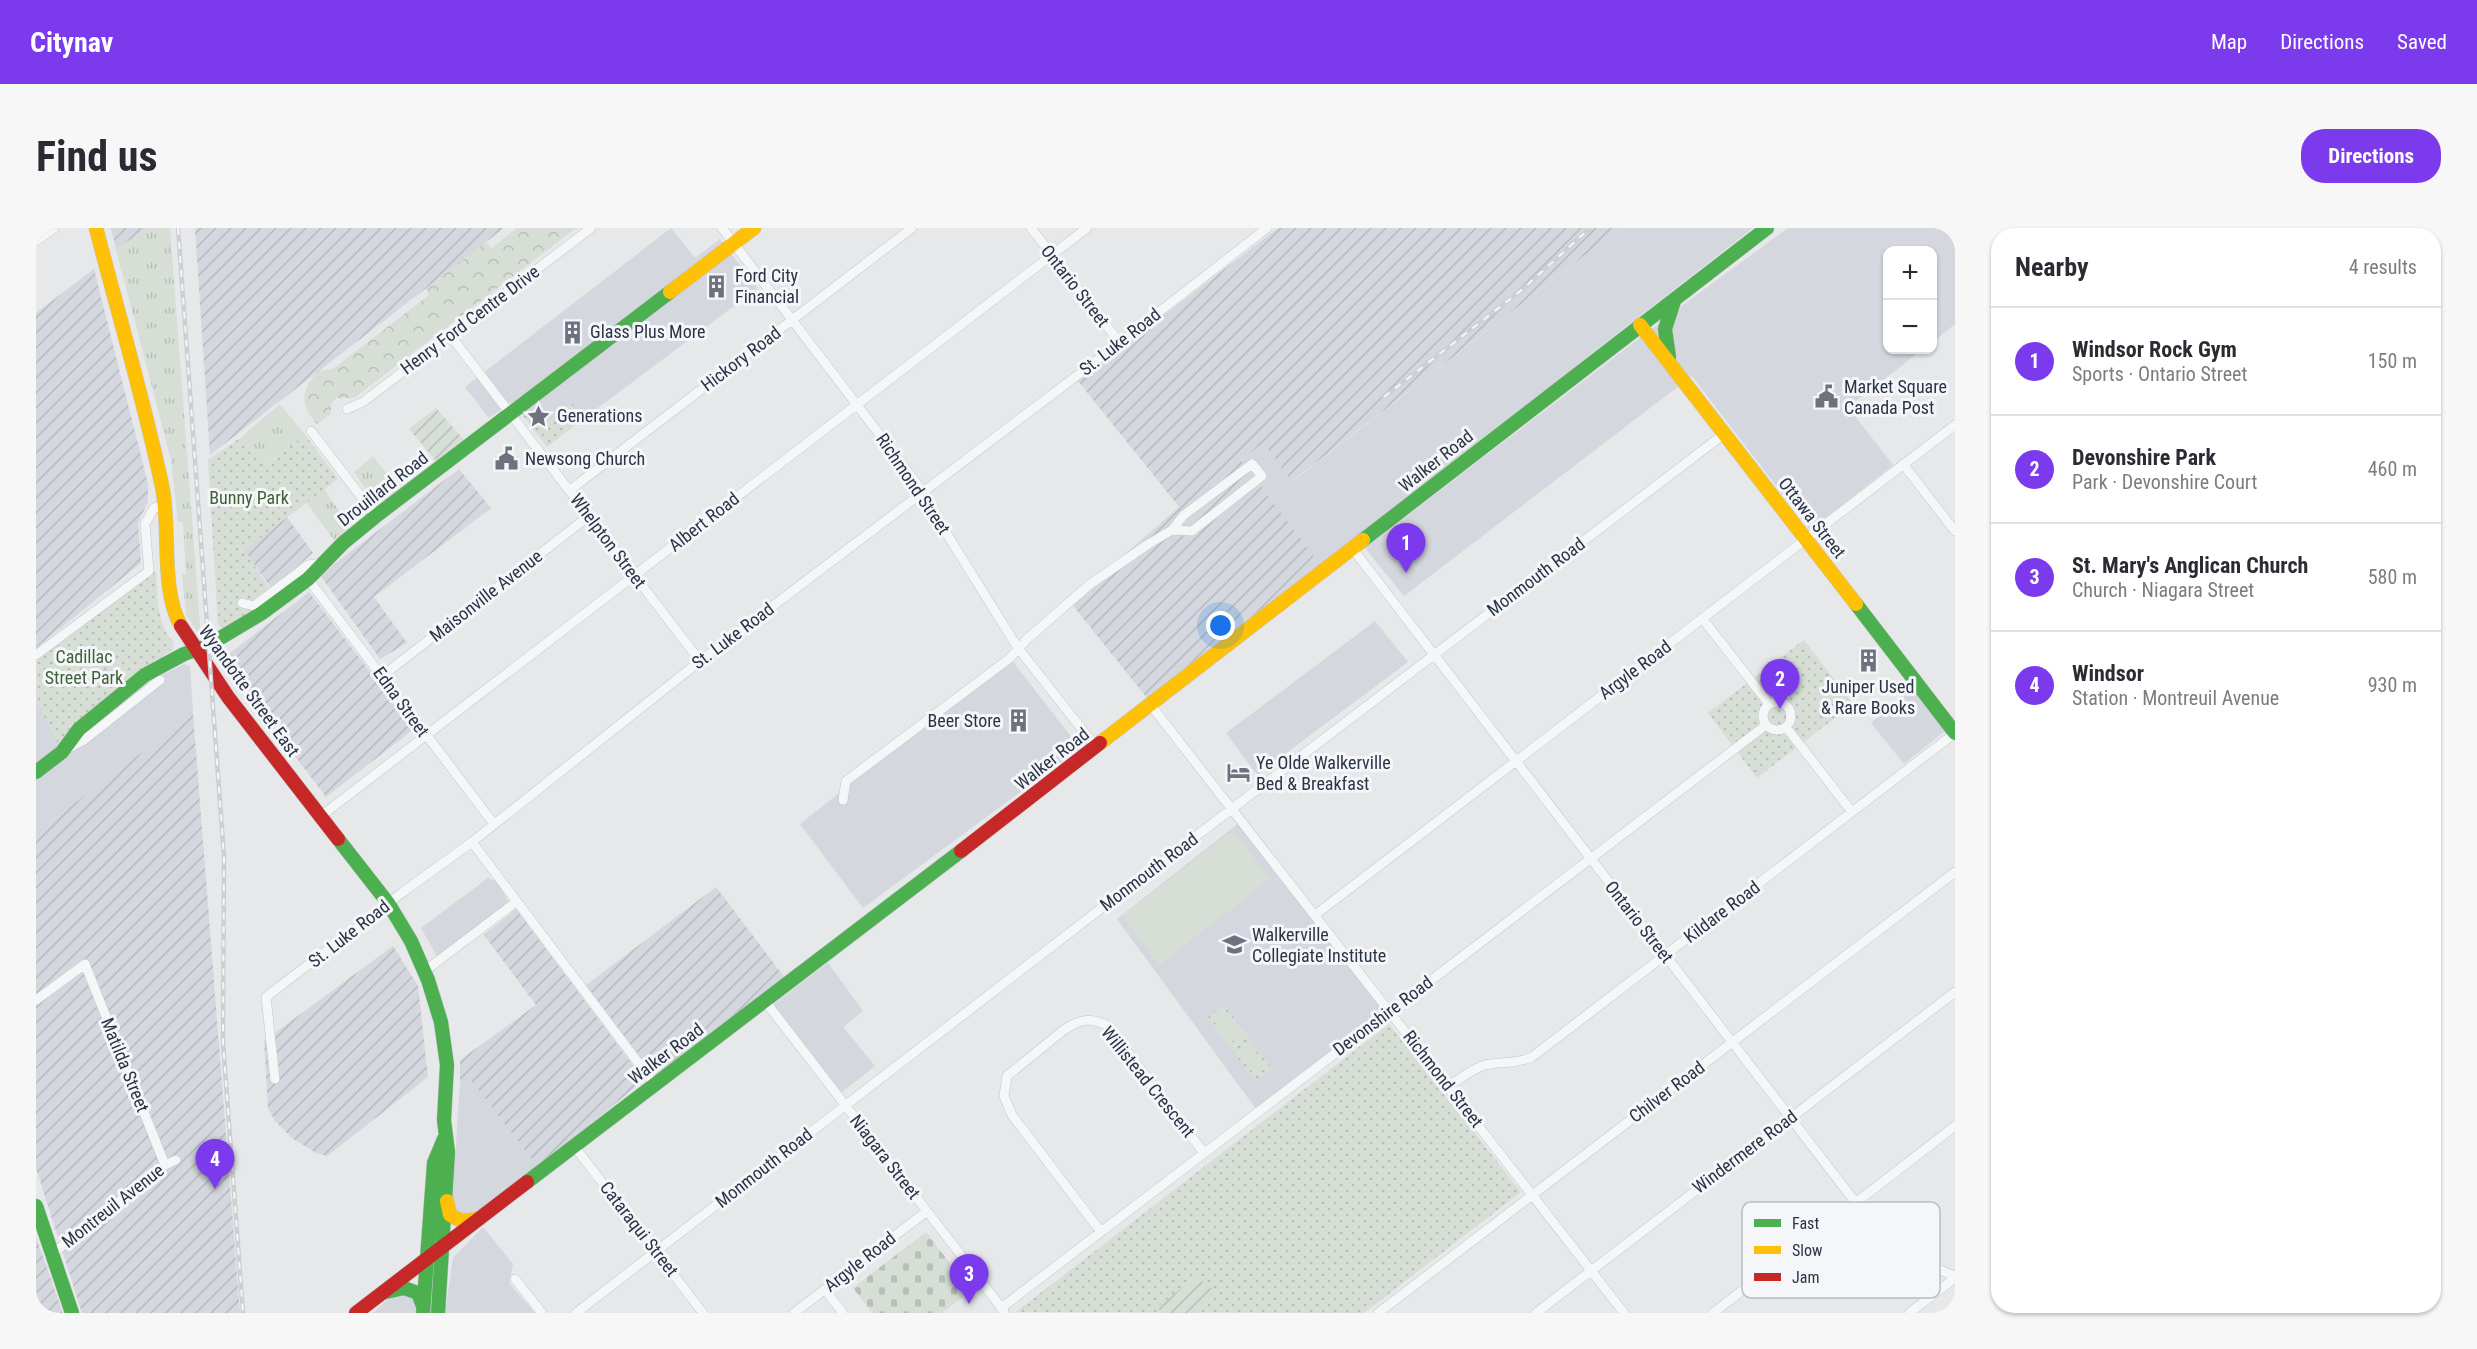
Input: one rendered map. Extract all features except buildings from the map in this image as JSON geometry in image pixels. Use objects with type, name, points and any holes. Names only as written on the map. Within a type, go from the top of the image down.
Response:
[{"type":"main road","name":"Wyandotte Street East","points":[[96,228],[163,488],[171,595],[176,618],[228,697],[388,903],[410,936],[426,970],[441,1024],[447,1066],[444,1139],[448,1152],[438,1313]]},
{"type":"main road","name":"Drouillard Road","points":[[36,772],[63,752],[79,729],[145,675],[184,654],[196,651],[226,636],[308,579],[321,563],[376,516],[754,228]]},
{"type":"main road","name":"Walker Road","points":[[356,1313],[1096,747],[1767,228]]},
{"type":"main road","points":[[1671,365],[1664,343],[1663,326],[1675,298]]},
{"type":"main road","name":"Ottawa Street","points":[[1640,325],[1955,733]]},
{"type":"main road","name":"Wyandotte Street East","points":[[423,1310],[434,1163],[444,1139]]},
{"type":"main road","points":[[446,1197],[450,1215],[462,1221],[477,1219]]},
{"type":"main road","points":[[36,1206],[72,1313]]},
{"type":"main road","points":[[384,1292],[404,1288],[418,1293],[423,1310]]},
{"type":"street","points":[[36,242],[54,228]]},
{"type":"street","name":"Henry Ford Centre Drive","points":[[347,409],[363,402],[591,228]]},
{"type":"street","name":"Richmond Street","points":[[722,228],[918,485],[1018,648],[1096,747]]},
{"type":"street","name":"Hickory Road","points":[[570,490],[912,228]]},
{"type":"street","name":"Ontario Street","points":[[1031,228],[1120,343]]},
{"type":"street","name":"Albert Road","points":[[321,816],[1087,228]]},
{"type":"street","name":"St. Luke Road","points":[[274,1079],[266,998],[388,903],[472,842],[700,661],[1120,343],[1267,228]]},
{"type":"street","name":"Whelpton Street","points":[[450,335],[700,661]]},
{"type":"street","name":"Argyle Road","points":[[1314,915],[1955,425]]},
{"type":"street","points":[[311,430],[376,516]]},
{"type":"street","name":"Monmouth Road","points":[[576,1313],[1724,434]]},
{"type":"street","points":[[843,800],[846,781],[1010,658],[1018,648],[1089,585],[1147,544],[1172,530],[1184,514],[1252,464],[1262,476],[1192,531],[1172,530]]},
{"type":"street","points":[[1904,464],[1955,531]]},
{"type":"street","points":[[36,655],[149,571],[145,524],[154,508],[164,506]]},
{"type":"street","name":"Maisonville Avenue","points":[[382,676],[589,516]]},
{"type":"street","name":"Ontario Street","points":[[1352,548],[1856,1202]]},
{"type":"street","points":[[242,603],[254,606],[308,565],[321,563]]},
{"type":"street","name":"Edna Street","points":[[308,579],[494,824]]},
{"type":"street","points":[[1702,618],[1769,704]]},
{"type":"street","points":[[63,752],[84,740],[160,680]]},
{"type":"street","points":[[1782,702],[1789,708],[1792,717],[1786,727],[1774,730],[1766,725],[1763,712],[1769,704],[1782,702]]},
{"type":"street","name":"Richmond Street","points":[[1150,704],[1624,1313]]},
{"type":"street","name":"Devonshire Road","points":[[1003,1311],[1101,1232],[1766,725]]},
{"type":"street","points":[[1786,727],[1852,812]]},
{"type":"street","name":"Kildare Road","points":[[1448,1086],[1475,1069],[1487,1065],[1512,1064],[1532,1057],[1955,733]]},
{"type":"street","points":[[472,842],[655,1085]]},
{"type":"street","name":"Chilver Road","points":[[1378,1313],[1955,872]]},
{"type":"street","points":[[426,970],[516,902]]},
{"type":"street","name":"Matilda Street","points":[[36,1000],[85,964],[165,1165]]},
{"type":"street","name":"Windermere Road","points":[[1536,1313],[1955,992]]},
{"type":"street","name":"Niagara Street","points":[[765,1001],[1003,1311]]},
{"type":"street","name":"Willistead Crescent","points":[[1101,1232],[1012,1115],[1004,1096],[1007,1076],[1065,1029],[1076,1022],[1087,1019],[1108,1026],[1204,1153]]},
{"type":"street","points":[[1856,1202],[1955,1126]]},
{"type":"street","name":"Cataraqui Street","points":[[574,1146],[703,1313]]},
{"type":"street","name":"Montreuil Avenue","points":[[52,1254],[165,1165],[176,1160]]},
{"type":"street","name":"Argyle Road","points":[[794,1313],[927,1211]]},
{"type":"street","points":[[1940,1270],[1955,1277],[1942,1288]]},
{"type":"street","points":[[515,1278],[542,1313]]},
{"type":"street","points":[[1942,1288],[1955,1286]]},
{"type":"street","points":[[825,1290],[843,1313]]},
{"type":"street","points":[[1713,1313],[1742,1290]]},
{"type":"street","points":[[1909,1313],[1929,1298]]},
{"type":"shaded area","points":[[111,228],[149,228],[116,249]]},
{"type":"shaded area","points":[[195,228],[504,228],[210,455]]},
{"type":"shaded area","points":[[671,228],[695,258],[720,239],[758,288],[583,419],[572,404],[550,421],[538,405],[523,416],[511,402],[489,418],[465,387]]},
{"type":"shaded area","points":[[1278,228],[1620,228],[1292,481],[1263,443],[1241,460],[1321,566],[1147,698],[1070,602],[1179,507],[1078,381]]},
{"type":"shaded area","points":[[1620,228],[1753,228],[1587,357],[1535,401],[1321,566],[1240,461],[1263,443],[1293,481]]},
{"type":"shaded area","points":[[1788,228],[1955,228],[1955,324],[1937,339],[1937,246],[1883,246],[1883,354],[1917,354],[1848,407],[1893,465],[1810,530],[1692,376],[1404,596],[1365,548],[1679,308]]},
{"type":"shaded area","points":[[94,269],[148,484],[148,502],[138,522],[141,563],[36,648],[36,313]]},
{"type":"shaded area","points":[[459,469],[491,508],[374,597],[407,643],[380,659],[320,575]]},
{"type":"shaded area","points":[[287,517],[313,553],[271,588],[244,550]]},
{"type":"shaded area","points":[[309,592],[414,729],[326,797],[229,669],[230,653]]},
{"type":"shaded area","points":[[1375,621],[1408,662],[1257,775],[1226,733]]},
{"type":"shaded area","points":[[1010,658],[1080,748],[863,908],[800,824]]},
{"type":"shaded area","points":[[184,664],[190,666],[193,714],[36,832],[36,699],[63,751],[154,679]]},
{"type":"shaded area","points":[[1912,690],[1945,731],[1904,764],[1871,723]]},
{"type":"shaded area","points":[[193,714],[240,1313],[82,1313],[36,1168],[36,832]]},
{"type":"shaded area","name":"Walkerville Collegiate Institute","points":[[1240,822],[1384,1011],[1256,1109],[1117,919]]},
{"type":"shaded area","points":[[488,878],[495,881],[502,889],[510,906],[439,960],[421,928]]},
{"type":"shaded area","points":[[716,887],[785,978],[656,1074],[651,1071],[586,985]]},
{"type":"shaded area","points":[[516,909],[644,1080],[538,1167],[469,1078],[460,1083],[460,1060],[536,1005],[484,935]]},
{"type":"shaded area","points":[[393,946],[418,986],[428,1077],[327,1156],[316,1153],[292,1138],[275,1121],[268,1108],[264,1041]]},
{"type":"shaded area","points":[[828,963],[863,1011],[843,1027],[875,1066],[837,1096],[770,1007]]},
{"type":"shaded area","points":[[469,1077],[538,1167],[473,1216],[465,1218],[455,1211],[452,1205],[460,1083]]},
{"type":"shaded area","points":[[483,1227],[513,1264],[509,1283],[535,1313],[445,1313],[453,1258]]},
{"type":"shaded area","points":[[36,1237],[63,1313],[36,1313]]},
{"type":"shaded area","points":[[403,1292],[415,1300],[416,1313],[373,1313],[388,1299]]},
{"type":"green space","points":[[149,228],[170,228],[201,638],[186,614],[182,574],[186,574],[183,522],[178,522],[171,460],[116,249]]},
{"type":"green space","points":[[517,228],[576,228],[354,398],[336,398],[331,404],[331,414],[317,424],[307,410],[304,397],[308,385],[318,371],[333,369],[429,295],[426,288],[486,242],[492,248]]},
{"type":"green space","points":[[572,403],[583,419],[547,447],[523,416],[538,405],[551,420]]},
{"type":"green space","points":[[280,404],[305,435],[266,464],[240,438]]},
{"type":"green space","points":[[436,408],[464,440],[436,461],[409,429]]},
{"type":"green space","name":"Bunny Park","points":[[305,435],[338,479],[244,550],[274,595],[225,631],[218,624],[208,460],[240,438],[267,464]]},
{"type":"green space","points":[[373,456],[399,489],[384,501],[375,499],[354,472]]},
{"type":"green space","points":[[324,489],[350,527],[334,540],[307,503]]},
{"type":"green space","name":"Cadillac Street Park","points":[[149,571],[156,572],[161,619],[174,643],[173,649],[78,721],[62,752],[36,699],[36,655]]},
{"type":"green space","points":[[1804,640],[1853,704],[1757,778],[1708,713]]},
{"type":"green space","points":[[1233,830],[1270,879],[1159,965],[1122,916]]},
{"type":"green space","points":[[1224,1005],[1272,1069],[1255,1080],[1207,1018]]},
{"type":"green space","points":[[1225,1010],[1242,1034],[1230,1043],[1212,1019]]},
{"type":"green space","points":[[1389,1024],[1521,1192],[1364,1313],[1016,1312]]},
{"type":"green space","points":[[1249,1043],[1267,1067],[1255,1076],[1237,1052]]},
{"type":"green space","points":[[926,1232],[971,1291],[942,1313],[872,1313],[853,1288]]},
{"type":"green space","points":[[1197,1276],[1212,1288],[1210,1303],[1197,1313],[1161,1313],[1158,1307]]},
{"type":"railway","points":[[178,228],[224,857],[223,1042],[243,1313]]},
{"type":"railway","points":[[1384,397],[1523,289],[1590,228]]},
{"type":"traffic: fast","points":[[1363,540],[1767,228]]},
{"type":"traffic: fast","points":[[36,772],[62,752],[79,729],[145,675],[184,654],[207,646],[262,613],[308,579],[343,543],[376,516],[670,292]]},
{"type":"traffic: fast","points":[[1669,357],[1665,329],[1674,301]]},
{"type":"traffic: fast","points":[[1856,604],[1955,733]]},
{"type":"traffic: fast","points":[[338,839],[388,903],[411,941],[428,980],[441,1022],[447,1065],[444,1120],[448,1152],[438,1313]]},
{"type":"traffic: fast","points":[[527,1182],[961,851]]},
{"type":"traffic: fast","points":[[423,1313],[434,1163],[444,1139]]},
{"type":"traffic: fast","points":[[36,1206],[72,1313]]},
{"type":"traffic: fast","points":[[386,1292],[404,1288],[418,1293],[423,1306]]},
{"type":"traffic: slow","points":[[96,228],[162,486],[165,502],[170,595],[181,626]]},
{"type":"traffic: slow","points":[[670,292],[754,228]]},
{"type":"traffic: slow","points":[[1640,325],[1856,604]]},
{"type":"traffic: slow","points":[[1100,743],[1363,540]]},
{"type":"traffic: slow","points":[[447,1201],[450,1215],[462,1221],[478,1219]]},
{"type":"traffic: jam","points":[[181,626],[228,697],[338,839]]},
{"type":"traffic: jam","points":[[961,851],[1100,743]]},
{"type":"traffic: jam","points":[[356,1313],[527,1182]]},
{"type":"place","name":"Ford City Financial","points":[[717,286]]},
{"type":"place","name":"Glass Plus More","points":[[572,332]]},
{"type":"place","name":"Market Square Canada Post","points":[[1826,397]]},
{"type":"place","name":"Generations","points":[[539,416]]},
{"type":"place","name":"Newsong Church","points":[[507,459]]},
{"type":"place","name":"Windsor Rock Gym","points":[[1406,573]]},
{"type":"place","name":"Juniper Used & Rare Books","points":[[1868,661]]},
{"type":"place","name":"Devonshire Park","points":[[1780,709]]},
{"type":"place","name":"Beer Store","points":[[1019,721]]},
{"type":"place","name":"Ye Olde Walkerville Bed & Breakfast","points":[[1238,773]]},
{"type":"place","name":"Walkerville Collegiate Institute","points":[[1234,945]]},
{"type":"place","name":"Windsor","points":[[215,1189]]},
{"type":"place","name":"St. Mary's Anglican Church","points":[[969,1304]]}]
